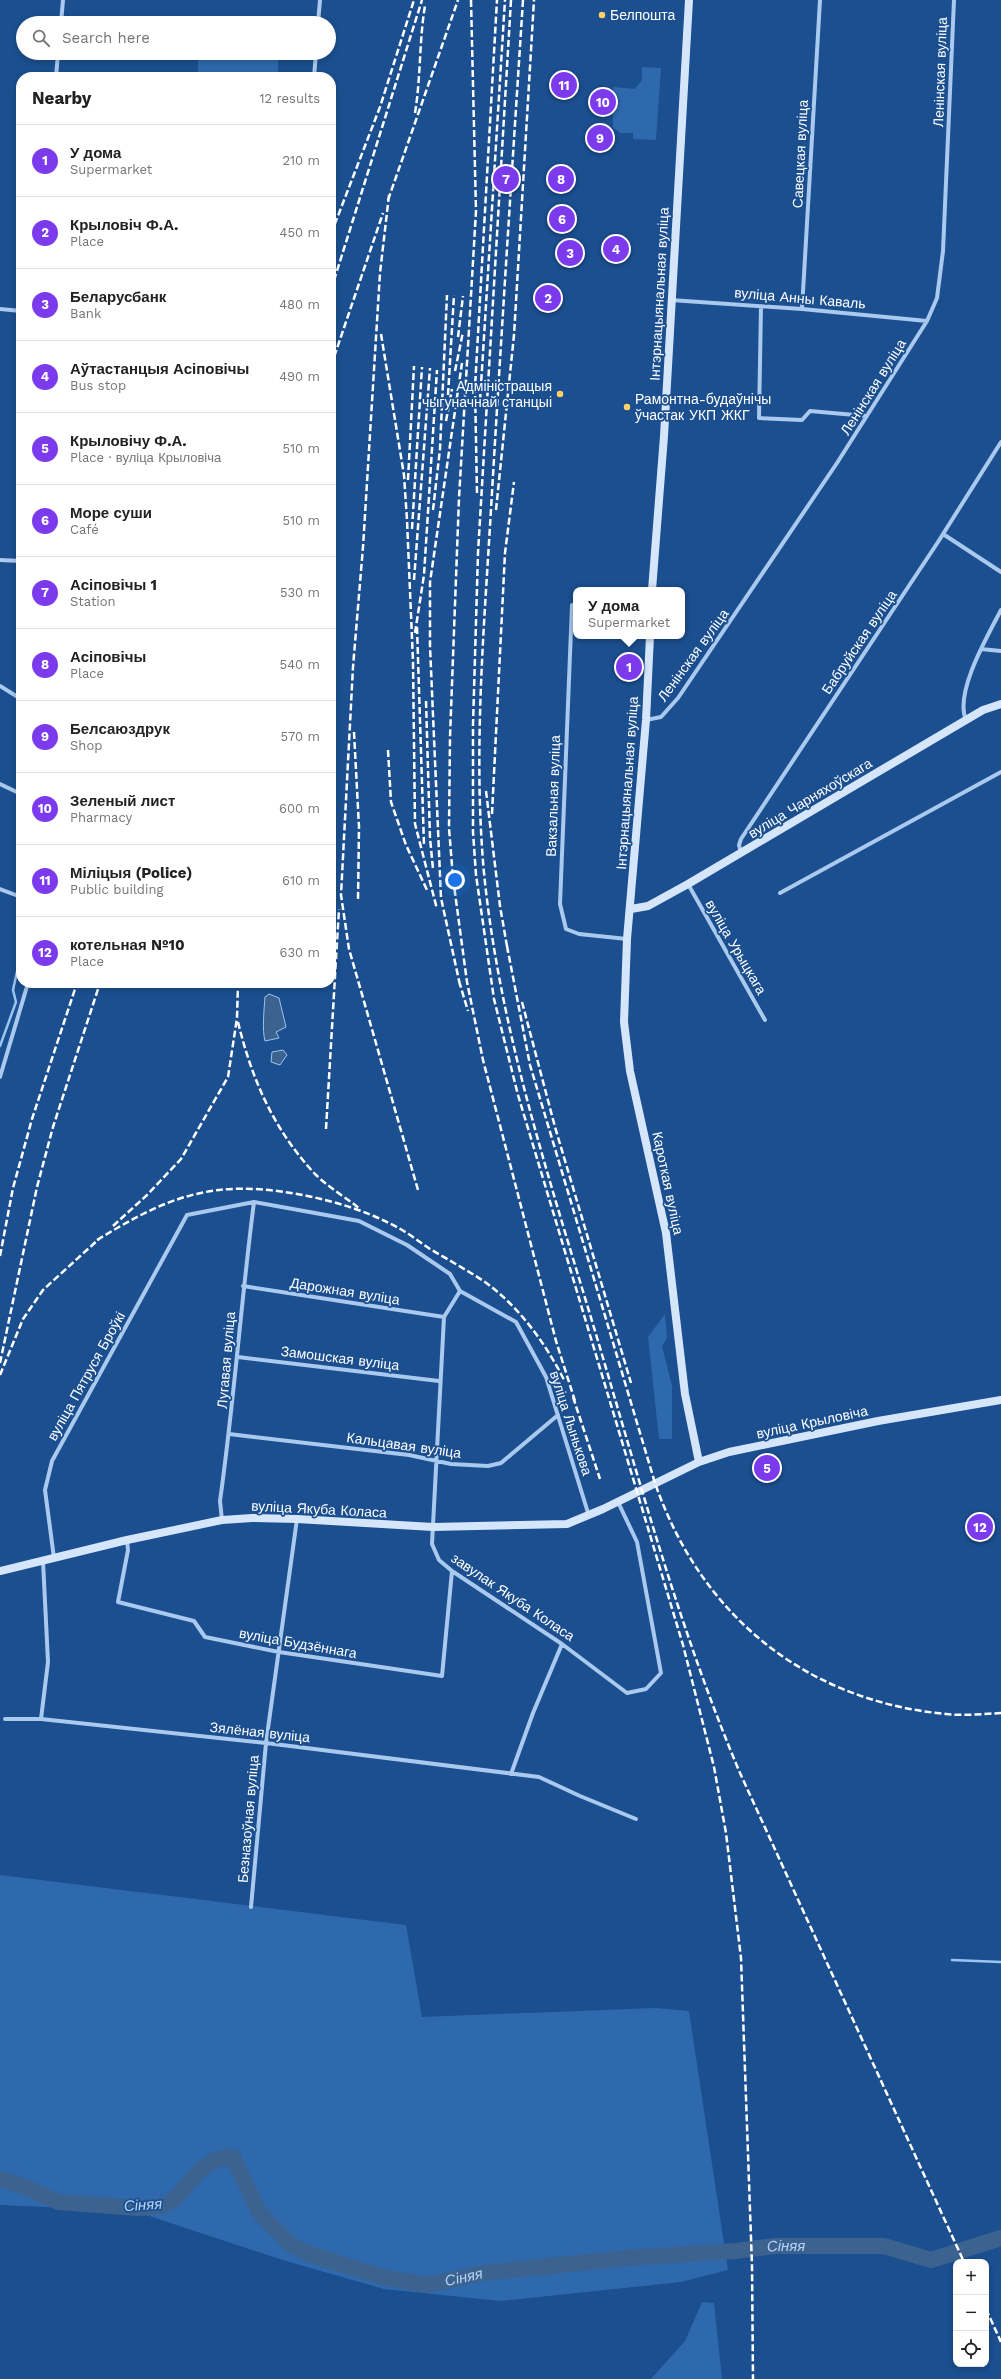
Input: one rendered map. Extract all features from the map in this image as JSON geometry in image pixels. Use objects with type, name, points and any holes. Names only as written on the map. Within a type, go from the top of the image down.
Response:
[{"type":"street","points":[[61,16],[63,0]]},
{"type":"street","points":[[319,16],[320,0]]},
{"type":"street","name":"Інтэрнацыянальная вуліца","points":[[652,587],[689,0]]},
{"type":"street","name":"Савецкая вуліца","points":[[802,309],[820,0]]},
{"type":"street","name":"Ленінская вуліца","points":[[646,720],[657,720],[678,698],[837,464],[927,321],[937,298],[944,251],[954,0]]},
{"type":"street","points":[[56,72],[57,60]]},
{"type":"street","points":[[314,72],[315,60]]},
{"type":"street","name":"вуліца Анны Каваль","points":[[671,300],[802,309],[927,321]]},
{"type":"street","points":[[761,306],[759,418],[802,420],[810,411],[866,416]]},
{"type":"street","points":[[0,309],[16,311]]},
{"type":"street","name":"Бабруйская вуліца","points":[[742,854],[739,845],[741,839],[943,534],[1001,442]]},
{"type":"street","points":[[943,534],[1001,572]]},
{"type":"street","points":[[0,560],[16,560]]},
{"type":"street","name":"Вакзальная вуліца","points":[[573,605],[560,904],[566,929],[579,934],[627,940]]},
{"type":"street","points":[[967,720],[964,714],[965,694],[981,649],[1001,610]]},
{"type":"street","name":"Інтэрнацыянальная вуліца","points":[[631,908],[646,720],[650,639]]},
{"type":"street","points":[[981,649],[1001,651]]},
{"type":"street","points":[[0,686],[16,696]]},
{"type":"street","name":"вуліца Чарняхоўскага","points":[[631,908],[648,906],[688,884],[742,854],[984,710],[1001,704]]},
{"type":"street","points":[[780,893],[1001,772]]},
{"type":"street","points":[[0,784],[16,792]]},
{"type":"street","name":"вуліца Урыцкага","points":[[688,884],[765,1020]]},
{"type":"street","points":[[0,889],[16,895]]},
{"type":"street","name":"Кароткая вуліца","points":[[631,908],[627,940],[624,1015],[626,1045],[666,1232],[684,1394],[699,1462]]},
{"type":"street","points":[[0,1077],[27,988]]},
{"type":"street","points":[[254,1202],[359,1220],[407,1245],[450,1274],[460,1291]]},
{"type":"street","name":"вуліца Пятруся Броўкі","points":[[54,1558],[45,1490],[52,1461],[187,1215],[254,1202]]},
{"type":"street","name":"Лугавая вуліца","points":[[222,1520],[220,1501],[238,1357],[243,1286],[254,1202]]},
{"type":"street","name":"Дарожная вуліца","points":[[243,1286],[444,1317]]},
{"type":"street","name":"завулак Якуба Коласа","points":[[460,1291],[444,1317],[439,1380],[432,1544],[435,1554],[452,1571],[562,1644],[627,1693],[646,1689],[661,1673],[637,1542],[618,1502]]},
{"type":"street","name":"вуліца Лынькова","points":[[460,1291],[516,1322],[546,1377],[589,1516]]},
{"type":"street","name":"Замошская вуліца","points":[[238,1357],[439,1380]]},
{"type":"street","name":"вуліца Крыловіча","points":[[636,1492],[699,1462],[729,1452],[872,1422],[1001,1400]]},
{"type":"street","name":"Кальцавая вуліца","points":[[229,1434],[409,1455],[436,1461],[488,1466],[501,1463],[558,1415]]},
{"type":"street","name":"вуліца Якуба Коласа","points":[[0,1572],[127,1540],[222,1520],[252,1518],[297,1519],[433,1527],[550,1526],[567,1524],[589,1516],[636,1492]]},
{"type":"street","name":"Безназоўная вуліца","points":[[251,1907],[266,1743],[297,1519]]},
{"type":"street","name":"вуліца Будзённага","points":[[127,1540],[128,1550],[118,1602],[194,1621],[205,1637],[279,1652],[442,1676],[452,1571]]},
{"type":"street","points":[[41,1719],[48,1662],[43,1561]]},
{"type":"street","points":[[511,1774],[533,1713],[562,1644]]},
{"type":"street","name":"Зялёная вуліца","points":[[6,1719],[41,1719],[266,1743],[539,1777],[636,1819]]},
{"type":"shaded area","points":[[198,60],[278,60],[278,72],[198,72]]},
{"type":"shaded area","points":[[642,67],[661,68],[656,140],[633,139],[633,133],[621,133],[613,128],[613,87],[635,89],[642,80]]},
{"type":"shaded area","points":[[269,994],[279,998],[286,1027],[276,1032],[279,1038],[265,1041],[263,1026],[265,997]]},
{"type":"shaded area","points":[[283,1050],[287,1055],[280,1065],[271,1062],[272,1052]]},
{"type":"shaded area","points":[[665,1314],[667,1338],[662,1346],[672,1386],[672,1439],[659,1439],[648,1337]]},
{"type":"shaded area","points":[[0,1875],[406,1925],[422,2017],[655,2008],[689,2011],[728,2270],[681,2282],[501,2301],[384,2289],[286,2261],[134,2211],[0,2205]]},
{"type":"shaded area","points":[[702,2302],[714,2303],[722,2379],[651,2379],[685,2341]]},
{"type":"waterway","points":[[0,1046],[16,1002],[13,990],[16,976]]},
{"type":"waterway","points":[[952,1960],[1001,1962]]},
{"type":"waterway","name":"Сіняя","points":[[0,2179],[23,2186],[58,2202],[138,2208],[162,2206],[175,2199],[200,2170],[217,2159],[233,2157],[259,2212],[290,2244],[309,2254],[382,2277],[428,2285],[483,2273],[627,2258],[735,2251],[775,2246],[884,2246],[931,2260],[1001,2238]]},
{"type":"railway","points":[[336,221],[380,107],[414,0]]},
{"type":"railway","points":[[336,274],[422,0]]},
{"type":"railway","points":[[388,200],[458,0]]},
{"type":"railway","points":[[471,0],[476,211],[459,498],[450,737],[449,828],[453,878],[467,982],[483,1060],[556,1341],[575,1401]]},
{"type":"railway","points":[[477,493],[475,387],[497,0]]},
{"type":"railway","points":[[480,401],[505,0]]},
{"type":"railway","points":[[511,0],[478,553],[473,725],[473,832],[476,875],[494,999],[518,1095],[683,1645],[714,1767],[726,1833],[741,1958],[752,2266],[753,2379]]},
{"type":"railway","points":[[523,0],[485,600],[479,782],[484,873],[502,992],[515,1051],[546,1168],[646,1505],[680,1613],[699,1667],[740,1773],[963,2259]]},
{"type":"railway","points":[[496,510],[514,335],[534,0]]},
{"type":"railway","points":[[415,113],[425,6]]},
{"type":"railway","points":[[389,195],[380,273],[363,547],[353,667],[341,895],[349,949],[418,1190]]},
{"type":"railway","points":[[336,351],[383,213]]},
{"type":"railway","points":[[433,510],[440,449],[447,295]]},
{"type":"railway","points":[[448,395],[454,295]]},
{"type":"railway","points":[[458,337],[463,296]]},
{"type":"railway","points":[[455,371],[463,332]]},
{"type":"railway","points":[[381,334],[404,475],[413,662],[415,824],[437,909]]},
{"type":"railway","points":[[460,985],[441,898],[430,646],[430,582],[462,363]]},
{"type":"railway","points":[[408,480],[414,366]]},
{"type":"railway","points":[[412,529],[422,367]]},
{"type":"railway","points":[[414,580],[430,368]]},
{"type":"railway","points":[[415,633],[424,575],[437,370]]},
{"type":"railway","points":[[446,421],[452,389]]},
{"type":"railway","points":[[492,814],[505,553],[514,482]]},
{"type":"railway","points":[[417,627],[424,845]]},
{"type":"railway","points":[[426,701],[430,838],[433,869]]},
{"type":"railway","points":[[354,732],[359,827],[358,901]]},
{"type":"railway","points":[[388,750],[391,802],[406,845],[427,890]]},
{"type":"railway","points":[[486,791],[500,906],[508,952]]},
{"type":"railway","points":[[336,960],[339,909]]},
{"type":"railway","points":[[507,946],[530,1065],[655,1483],[675,1531],[700,1573],[730,1611],[765,1644],[805,1670],[848,1691],[895,1706],[946,1714],[967,1715],[1001,1713]]},
{"type":"railway","points":[[459,981],[468,1011]]},
{"type":"railway","points":[[0,1256],[13,1188],[32,1119],[75,988]]},
{"type":"railway","points":[[0,1363],[37,1187],[53,1127],[98,988]]},
{"type":"railway","points":[[113,1226],[147,1195],[181,1159],[228,1077],[237,1018],[238,988]]},
{"type":"railway","points":[[326,1129],[334,988]]},
{"type":"railway","points":[[522,1002],[555,1127],[631,1383]]},
{"type":"railway","points":[[238,1022],[250,1064],[266,1103],[276,1122],[300,1157],[315,1174],[331,1188],[359,1208]]},
{"type":"railway","points":[[97,1240],[155,1208],[186,1197],[219,1190],[260,1189],[306,1196],[350,1207],[400,1229],[482,1280],[495,1290],[507,1300],[539,1338],[564,1380]]},
{"type":"railway","points":[[0,1375],[23,1319],[43,1290],[100,1238]]},
{"type":"railway","points":[[573,1397],[600,1479]]},
{"type":"railway","points":[[989,2316],[1001,2342]]},
{"type":"place","name":"Белпошта","points":[[602,15]]},
{"type":"place","name":"Міліцыя (Police)","points":[[564,85]]},
{"type":"place","name":"Зеленый лист","points":[[603,102]]},
{"type":"place","name":"Белсаюздрук","points":[[600,138]]},
{"type":"place","name":"Асіповічы 1","points":[[506,179]]},
{"type":"place","name":"Асіповічы","points":[[561,179]]},
{"type":"place","name":"Море суши","points":[[562,219]]},
{"type":"place","name":"Аўтастанцыя Асіповічы","points":[[616,249]]},
{"type":"place","name":"Беларусбанк","points":[[570,253]]},
{"type":"place","name":"Крыловіч Ф.А.","points":[[548,298]]},
{"type":"place","name":"Адміністрацыя чыгуначнай станцыі","points":[[560,394]]},
{"type":"place","name":"Рамонтна-будаўнічы ўчастак УКП ЖКГ","points":[[627,407]]},
{"type":"place","name":"У дома","points":[[629,667]]},
{"type":"place","name":"Крыловічу Ф.А.","points":[[767,1468]]},
{"type":"place","name":"котельная №10","points":[[980,1527]]}]
